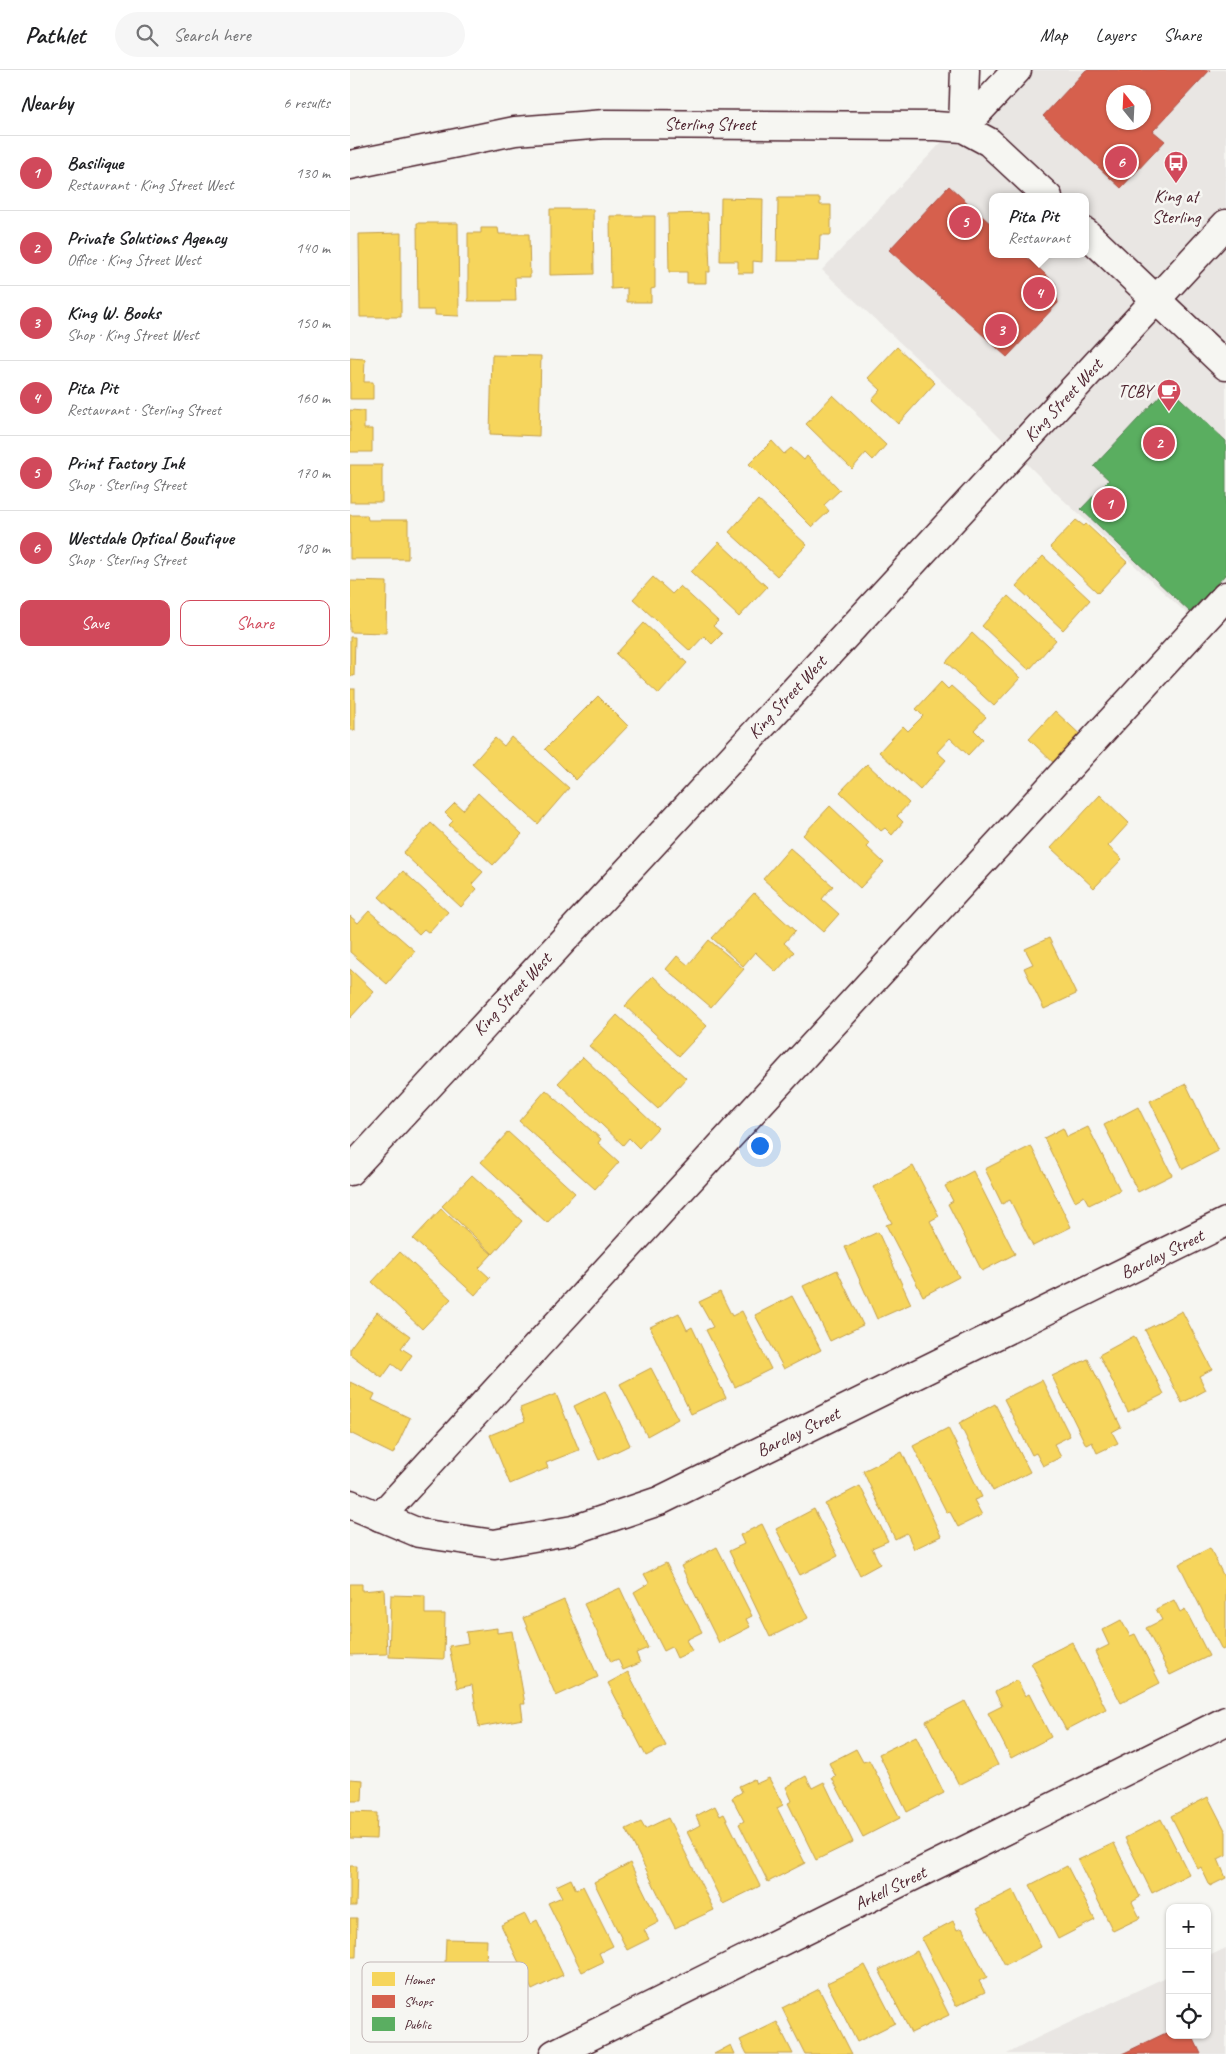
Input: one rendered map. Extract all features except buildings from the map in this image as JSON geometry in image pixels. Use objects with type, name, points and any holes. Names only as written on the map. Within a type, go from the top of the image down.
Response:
[{"type":"street","points":[[963,128],[965,70]]},
{"type":"street","points":[[963,128],[1017,70]]},
{"type":"street","name":"Sterling Street","points":[[350,165],[515,131],[605,124],[880,124],[963,128],[989,142],[1044,193]]},
{"type":"street","name":"King Street West","points":[[350,1171],[1226,224]]},
{"type":"street","points":[[1089,236],[1226,366]]},
{"type":"street","points":[[380,1517],[1226,596]]},
{"type":"street","name":"Barclay Street","points":[[350,1504],[419,1533],[494,1544],[574,1530],[658,1501],[1226,1222]]},
{"type":"street","name":"Arkell Street","points":[[554,2054],[1226,1721]]},
{"type":"shaded area","points":[[1009,70],[1226,70],[1226,613],[1207,632],[1057,494],[981,418],[822,270]]},
{"type":"shaded area","points":[[1226,1948],[1226,2054],[1007,2054],[1166,1977],[1166,2039],[1211,2039],[1211,1955]]},
{"type":"place","name":"Westdale Optical Boutique","points":[[1121,162]]},
{"type":"place","name":"King at Sterling","points":[[1176,184]]},
{"type":"place","name":"Print Factory Ink","points":[[965,222]]},
{"type":"place","name":"Pita Pit","points":[[1039,293]]},
{"type":"place","name":"King W. Books","points":[[1001,330]]},
{"type":"place","name":"TCBY","points":[[1169,412]]},
{"type":"place","name":"Private Solutions Agency","points":[[1159,443]]},
{"type":"place","name":"Basilique","points":[[1109,504]]}]
